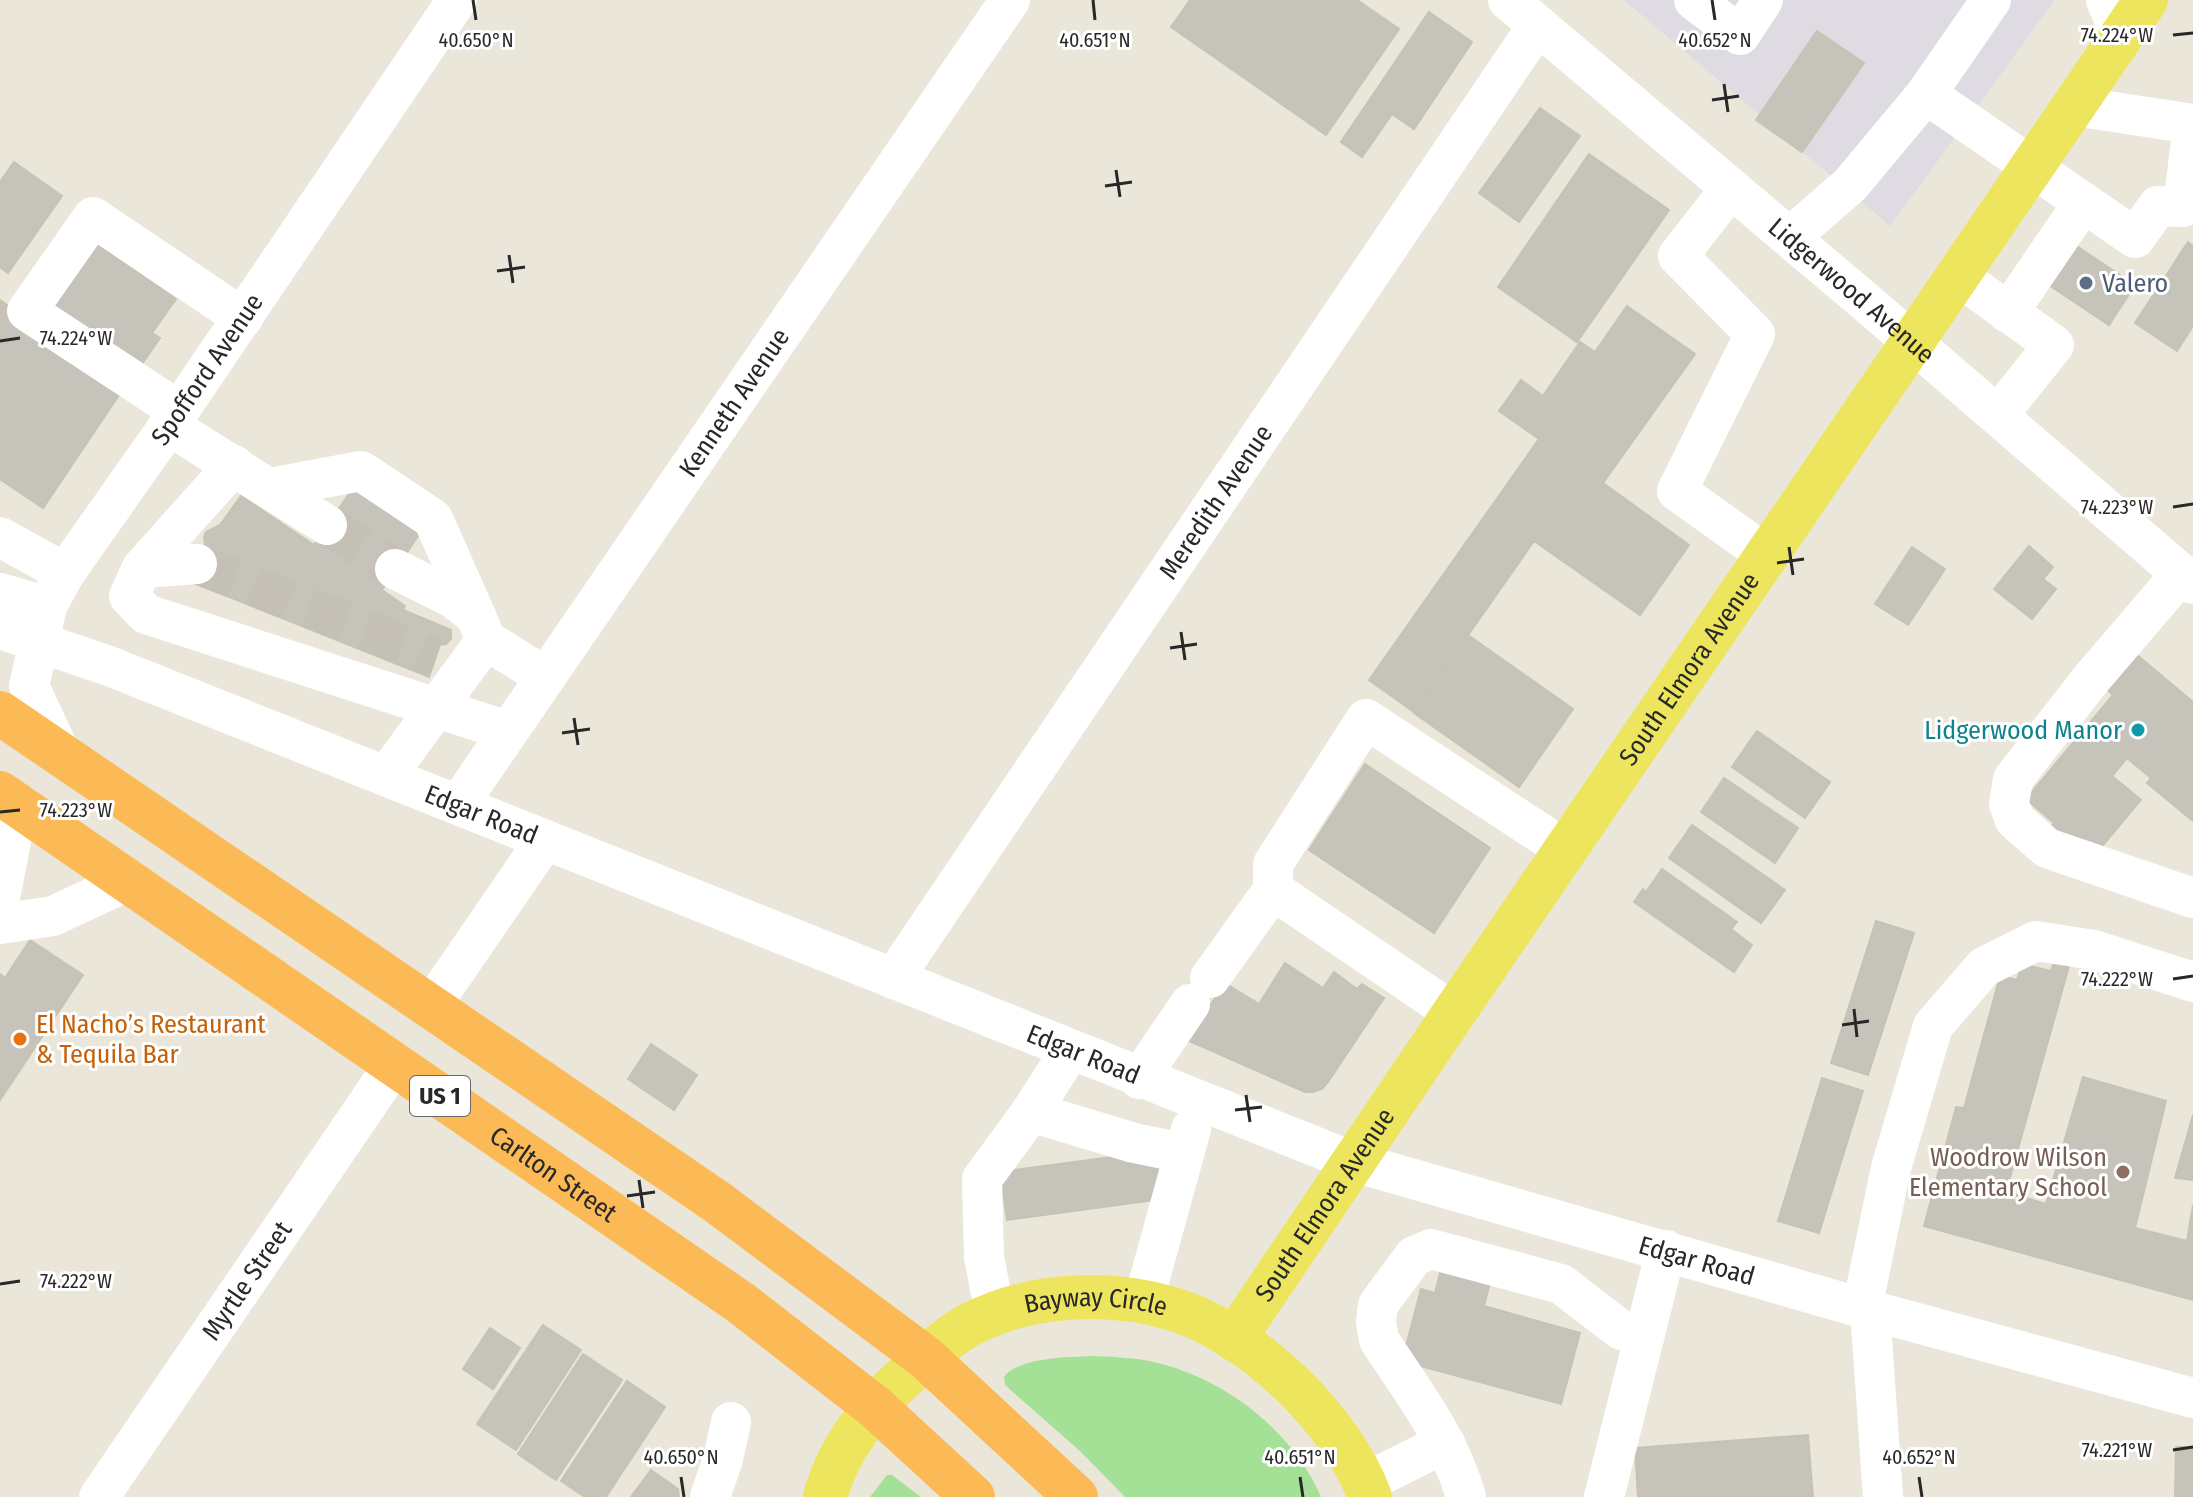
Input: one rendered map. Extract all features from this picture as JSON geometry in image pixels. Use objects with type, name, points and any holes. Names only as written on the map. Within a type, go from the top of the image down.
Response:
[{"type":"highway","name":"US 1","points":[[0,713],[717,1202],[926,1358]]},
{"type":"highway","name":"Carlton Street","points":[[9,799],[681,1260],[875,1407],[973,1497]]},
{"type":"highway","points":[[926,1358],[1076,1497]]},
{"type":"main road","name":"South Elmora Avenue","points":[[1234,1339],[2074,106],[2114,18],[2146,0]]},
{"type":"main road","name":"Bayway Circle","points":[[825,1497],[845,1450],[875,1407],[899,1381],[970,1325],[995,1314],[1038,1303],[1092,1297],[1143,1303],[1187,1314],[1234,1339],[1281,1374],[1320,1413],[1368,1490]]},
{"type":"street","name":"Spofford Avenue","points":[[61,755],[29,686],[50,607],[457,0]]},
{"type":"street","name":"Kenneth Avenue","points":[[458,805],[1010,0]]},
{"type":"street","points":[[1694,0],[1740,35],[1763,0]]},
{"type":"street","points":[[1790,237],[1850,185],[1926,94],[1991,0]]},
{"type":"street","name":"Lidgerwood Avenue","points":[[1523,12],[1912,341],[2187,579]]},
{"type":"street","name":"Meredith Avenue","points":[[893,979],[1523,12]]},
{"type":"street","points":[[1926,94],[2135,238],[2158,206],[2183,207],[2193,124],[2074,106]]},
{"type":"street","points":[[1731,188],[1678,256],[1755,334],[1677,491],[1768,556]]},
{"type":"street","points":[[2008,313],[2083,203]]},
{"type":"street","points":[[243,318],[93,217],[27,311],[234,465],[327,525]]},
{"type":"street","points":[[1958,276],[2054,345],[1998,415]]},
{"type":"street","points":[[234,465],[142,568],[129,596],[146,614],[508,731]]},
{"type":"street","points":[[270,488],[361,471],[433,519],[466,646],[437,709],[387,775]]},
{"type":"street","points":[[0,537],[50,607]]},
{"type":"street","points":[[142,568],[197,564]]},
{"type":"street","points":[[395,569],[453,598],[466,646]]},
{"type":"street","points":[[2187,579],[2092,678],[2013,779],[2009,804],[2015,820],[2047,848],[2193,898]]},
{"type":"street","points":[[0,593],[50,607]]},
{"type":"street","name":"Edgar Road","points":[[0,629],[50,607],[109,666],[1139,1079],[1354,1162],[1866,1309],[2193,1398]]},
{"type":"street","points":[[466,646],[544,676]]},
{"type":"street","points":[[1139,1079],[1273,890],[1273,864],[1366,719],[1566,850]]},
{"type":"street","points":[[0,898],[9,799]]},
{"type":"street","points":[[431,1006],[545,840]]},
{"type":"street","points":[[0,924],[53,916],[128,881]]},
{"type":"street","points":[[1273,890],[1454,1013]]},
{"type":"street","points":[[1883,1497],[1866,1309],[1891,1168],[1933,1026],[1984,967],[2036,941],[2094,950],[2193,982]]},
{"type":"street","points":[[995,1314],[984,1257],[982,1179],[1031,1112],[1070,1051]]},
{"type":"street","name":"Myrtle Street","points":[[99,1497],[394,1065]]},
{"type":"street","points":[[1143,1303],[1177,1189],[1183,1153],[1200,1102]]},
{"type":"street","points":[[1031,1112],[1134,1143],[1183,1153]]},
{"type":"street","points":[[1466,1497],[1458,1469],[1445,1443],[1379,1340],[1376,1322],[1378,1305],[1414,1256],[1431,1249],[1561,1284],[1621,1330],[1645,1335]]},
{"type":"street","points":[[1604,1497],[1666,1250]]},
{"type":"street","points":[[710,1497],[731,1422]]},
{"type":"street","points":[[1368,1490],[1445,1443]]},
{"type":"shaded area","points":[[1624,0],[2055,0],[1890,226]]},
{"type":"green space","points":[[1094,1356],[1162,1364],[1187,1372],[1235,1397],[1256,1413],[1294,1452],[1321,1497],[1125,1497],[1081,1452],[1005,1385],[1004,1377],[1021,1365],[1046,1359]]},
{"type":"green space","points":[[887,1475],[892,1475],[921,1497],[870,1497]]},
{"type":"building","points":[[1190,0],[1357,0],[1399,29],[1326,135],[1171,27]]},
{"type":"building","points":[[1429,12],[1472,42],[1414,129],[1392,114],[1362,157],[1341,142]]},
{"type":"building","points":[[1817,31],[1864,63],[1802,152],[1756,120]]},
{"type":"building","points":[[1540,108],[1580,136],[1519,222],[1479,193]]},
{"type":"building","points":[[1589,154],[1669,210],[1577,342],[1498,287]]},
{"type":"building","points":[[14,162],[62,196],[8,273],[0,267],[0,182]]},
{"type":"building","points":[[2069,241],[2135,285],[2109,325],[2043,281]]},
{"type":"building","points":[[2188,242],[2193,246],[2193,326],[2177,351],[2135,323]]},
{"type":"building","points":[[94,243],[176,299],[152,333],[160,338],[135,374],[46,313]]},
{"type":"building","points":[[0,300],[125,386],[43,508],[0,479]]},
{"type":"building","points":[[1627,306],[1695,354],[1603,483],[1689,545],[1640,615],[1534,541],[1414,712],[1369,680],[1539,439],[1499,411],[1521,380],[1543,396],[1580,342],[1595,352]]},
{"type":"building","points":[[353,488],[426,524],[382,590],[405,606],[403,610],[451,630],[451,639],[440,645],[429,677],[192,582],[206,550],[206,532],[220,525],[241,496],[314,545]]},
{"type":"building","points":[[2029,546],[2053,567],[2043,579],[2056,589],[2032,619],[1994,589]]},
{"type":"building","points":[[1912,547],[1945,569],[1908,625],[1875,604]]},
{"type":"building","points":[[1468,635],[1573,709],[1519,787],[1414,713]]},
{"type":"building","name":"Lidgerwood Manor","points":[[2124,644],[2193,702],[2193,821],[2147,783],[2151,778],[2127,758],[2112,776],[2141,800],[2093,857],[2048,830],[2054,823],[2026,799],[2113,695],[2095,679]]},
{"type":"building","points":[[1757,731],[1830,782],[1805,818],[1732,767]]},
{"type":"building","points":[[1365,764],[1490,848],[1434,933],[1309,850]]},
{"type":"building","points":[[1724,778],[1798,828],[1775,863],[1701,812]]},
{"type":"building","points":[[1692,825],[1785,890],[1761,923],[1669,858]]},
{"type":"building","points":[[1662,869],[1737,922],[1731,929],[1752,945],[1734,972],[1634,902],[1643,889],[1646,892]]},
{"type":"building","points":[[1876,921],[1914,933],[1868,1075],[1831,1063]]},
{"type":"building","name":"El Nacho’s Restaurant & Tequila Bar","points":[[30,940],[83,975],[0,1100],[0,974],[5,978]]},
{"type":"building","points":[[2054,962],[2069,966],[2006,1192],[2046,1204],[2083,1077],[2166,1101],[2135,1228],[2187,1241],[2193,1205],[2193,1300],[1924,1226],[1956,1107],[1964,1108],[2000,976],[2017,980],[2022,964],[2051,971]]},
{"type":"building","points":[[1285,963],[1323,988],[1334,972],[1357,989],[1362,984],[1384,998],[1328,1082],[1322,1089],[1313,1092],[1305,1092],[1187,1040],[1225,983],[1259,1004]]},
{"type":"building","points":[[651,1044],[697,1075],[674,1110],[628,1079]]},
{"type":"building","points":[[1822,1078],[1863,1091],[1819,1233],[1778,1221]]},
{"type":"building","points":[[2193,1115],[2193,1180],[2175,1178]]},
{"type":"building","points":[[1156,1151],[1163,1199],[1007,1220],[1000,1172]]},
{"type":"building","points":[[1443,1262],[1492,1275],[1484,1306],[1580,1333],[1561,1404],[1402,1361],[1421,1289],[1435,1293]]},
{"type":"building","points":[[543,1325],[581,1350],[516,1450],[477,1424]]},
{"type":"building","points":[[490,1328],[520,1348],[493,1389],[463,1369]]},
{"type":"building","points":[[583,1354],[622,1380],[556,1480],[518,1454]]},
{"type":"building","points":[[627,1381],[665,1407],[606,1497],[585,1497],[561,1481]]},
{"type":"building","points":[[1808,1435],[1813,1497],[1638,1497],[1635,1448]]},
{"type":"building","points":[[2176,1447],[2193,1447],[2193,1497],[2175,1497]]},
{"type":"building","points":[[651,1470],[678,1489],[679,1497],[631,1497]]},
{"type":"tunnel","points":[[327,525],[395,569]]},
{"type":"tunnel","points":[[197,564],[435,657]]},
{"type":"place","name":"Valero","points":[[2086,283]]},
{"type":"place","name":"Lidgerwood Manor","points":[[2138,730]]},
{"type":"place","name":"El Nacho’s Restaurant & Tequila Bar","points":[[20,1039]]},
{"type":"place","name":"Woodrow Wilson Elementary School","points":[[2123,1172]]}]
